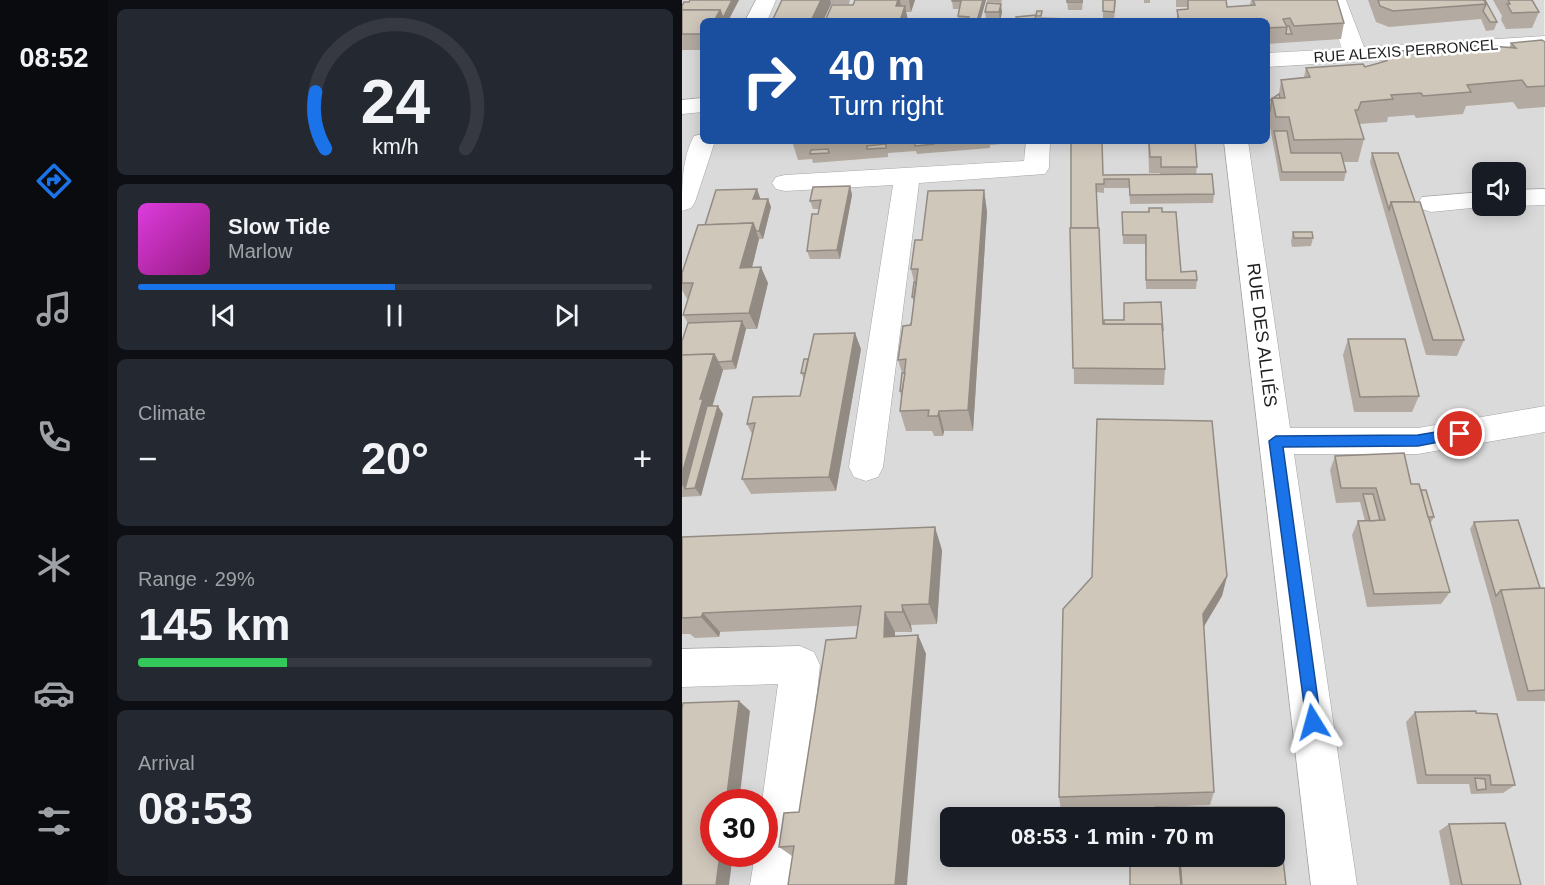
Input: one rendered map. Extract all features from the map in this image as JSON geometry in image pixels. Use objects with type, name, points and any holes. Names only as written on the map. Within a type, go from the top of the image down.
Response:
[{"type":"street","points":[[757,18],[766,0]]},
{"type":"street","points":[[1336,0],[1355,53]]},
{"type":"street","name":"RUE ALEXIS PERRONCEL","points":[[1270,60],[1544,43]]},
{"type":"street","points":[[682,107],[700,105]]},
{"type":"street","points":[[682,202],[702,144]]},
{"type":"street","points":[[785,183],[1036,168],[1038,144]]},
{"type":"street","name":"RUE DES ALLIÉS","points":[[1236,144],[1334,885]]},
{"type":"street","points":[[866,467],[907,176]]},
{"type":"street","points":[[1526,198],[1544,197]]},
{"type":"street","points":[[1431,203],[1472,201]]},
{"type":"street","points":[[1276,441],[1418,441],[1544,419]]},
{"type":"street","points":[[682,668],[800,665],[773,885]]},
{"type":"shaded area","points":[[682,0],[1544,0],[1544,885],[682,885]]},
{"type":"building","points":[[732,0],[723,18],[720,10],[682,10],[684,2]]},
{"type":"building","points":[[782,0],[821,0],[812,18],[773,18]]},
{"type":"building","points":[[855,0],[898,0],[896,6],[905,6],[901,18],[826,18],[832,5],[853,5]]},
{"type":"building","points":[[983,0],[978,18],[958,16],[961,1],[952,1]]},
{"type":"building","points":[[1067,0],[1082,0],[1082,2],[1067,2]]},
{"type":"building","points":[[1103,0],[1115,0],[1114,12],[1103,11]]},
{"type":"building","points":[[1188,0],[1226,0],[1227,7],[1255,5],[1253,0],[1337,0],[1344,23],[1294,26],[1290,18],[1283,19],[1287,27],[1270,28],[1270,18],[1178,18],[1177,10],[1188,9]]},
{"type":"building","points":[[1378,0],[1484,0],[1486,4],[1393,11],[1380,6]]},
{"type":"building","points":[[1484,0],[1497,22],[1490,22],[1483,11],[1486,4]]},
{"type":"building","points":[[1508,0],[1532,0],[1539,12],[1512,13],[1507,4],[1510,4]]},
{"type":"building","points":[[987,3],[1001,4],[999,12],[985,12]]},
{"type":"building","points":[[682,10],[720,10],[716,18],[700,18],[700,34],[682,34]]},
{"type":"building","points":[[1037,11],[1042,11],[1041,16],[1035,18],[1016,17],[1036,15]]},
{"type":"building","points":[[1287,26],[1289,26],[1292,34],[1286,34]]},
{"type":"building","points":[[1542,40],[1545,42],[1545,86],[1527,87],[1522,80],[1467,85],[1471,92],[1423,96],[1421,93],[1391,95],[1393,99],[1361,102],[1358,110],[1355,110],[1364,139],[1294,140],[1289,117],[1276,117],[1272,98],[1285,98],[1281,80],[1310,77],[1306,68],[1363,64],[1365,67],[1386,61],[1399,51],[1431,49],[1434,55],[1478,45],[1516,48],[1511,43]]},
{"type":"building","points":[[1274,131],[1287,131],[1291,153],[1341,153],[1346,172],[1282,172]]},
{"type":"building","points":[[886,144],[886,148],[867,149],[867,146]]},
{"type":"building","points":[[1071,144],[1102,144],[1103,175],[1212,174],[1214,194],[1130,195],[1129,179],[1104,179],[1104,184],[1096,184],[1098,228],[1071,228]]},
{"type":"building","points":[[1149,144],[1195,144],[1197,167],[1161,167],[1161,157],[1150,157]]},
{"type":"building","points":[[828,149],[829,153],[810,154],[811,150]]},
{"type":"building","points":[[1372,153],[1398,153],[1415,202],[1391,202],[1389,210]]},
{"type":"building","points":[[850,186],[837,250],[807,251],[812,214],[818,214],[821,200],[810,201],[813,187]]},
{"type":"building","points":[[757,189],[753,199],[768,199],[759,231],[756,231],[753,223],[705,225],[716,190]]},
{"type":"building","points":[[984,190],[968,410],[939,411],[938,416],[928,416],[929,410],[900,411],[906,359],[898,360],[903,326],[911,325],[918,269],[911,269],[915,240],[922,240],[928,191]]},
{"type":"building","points":[[1391,202],[1420,202],[1464,340],[1433,340]]},
{"type":"building","points":[[1149,208],[1162,208],[1162,212],[1176,212],[1181,272],[1196,271],[1197,280],[1146,280],[1146,235],[1123,235],[1122,212],[1149,212]]},
{"type":"building","points":[[753,223],[740,268],[761,267],[749,313],[683,315],[693,283],[682,283],[682,273],[698,225]]},
{"type":"building","points":[[1070,228],[1099,228],[1103,324],[1162,324],[1165,369],[1073,368]]},
{"type":"building","points":[[1293,232],[1312,232],[1313,238],[1294,238]]},
{"type":"building","points":[[914,282],[916,282],[914,297],[912,297]]},
{"type":"building","points":[[1161,302],[1163,331],[1162,324],[1104,324],[1104,320],[1124,320],[1124,303]]},
{"type":"building","points":[[742,321],[732,361],[718,362],[714,354],[682,355],[682,341],[688,323]]},
{"type":"building","points":[[855,333],[829,477],[742,479],[755,423],[747,424],[753,397],[800,396],[814,334]]},
{"type":"building","points":[[1348,339],[1405,339],[1419,396],[1360,397]]},
{"type":"building","points":[[714,354],[700,399],[703,399],[682,474],[682,355]]},
{"type":"building","points":[[804,359],[808,359],[805,373],[801,373]]},
{"type":"building","points":[[902,373],[905,373],[902,391],[900,391]]},
{"type":"building","points":[[707,406],[718,406],[695,488],[685,489]]},
{"type":"building","points":[[1097,419],[1212,421],[1227,576],[1203,614],[1214,792],[1059,797],[1063,609],[1092,577]]},
{"type":"building","points":[[1404,453],[1411,484],[1419,484],[1450,592],[1374,594],[1358,521],[1385,520],[1376,488],[1341,488],[1335,456]]},
{"type":"building","points":[[1421,490],[1426,490],[1434,517],[1428,517]]},
{"type":"building","points":[[1363,494],[1373,494],[1380,520],[1370,521]]},
{"type":"building","points":[[1518,520],[1540,588],[1501,590],[1496,596],[1474,522]]},
{"type":"building","points":[[935,527],[929,604],[902,605],[903,612],[885,612],[884,637],[918,635],[895,885],[788,885],[794,846],[779,847],[784,813],[799,812],[826,640],[856,638],[861,606],[703,613],[701,617],[682,618],[682,537]]},
{"type":"building","points":[[1545,588],[1545,690],[1528,691],[1501,590]]},
{"type":"building","points":[[739,701],[728,789],[700,789],[700,867],[718,867],[716,885],[682,885],[683,703]]},
{"type":"building","points":[[1476,711],[1476,713],[1497,714],[1515,785],[1491,785],[1490,775],[1426,775],[1415,712]]},
{"type":"building","points":[[1475,778],[1485,779],[1486,789],[1477,790]]},
{"type":"building","points":[[1505,823],[1521,885],[1462,885],[1449,824]]},
{"type":"building","points":[[1130,867],[1179,867],[1181,885],[1130,885]]},
{"type":"building","points":[[1181,867],[1284,867],[1286,885],[1182,885]]},
{"type":"route","points":[[1313,722],[1276,441],[1418,441],[1460,434]]}]
